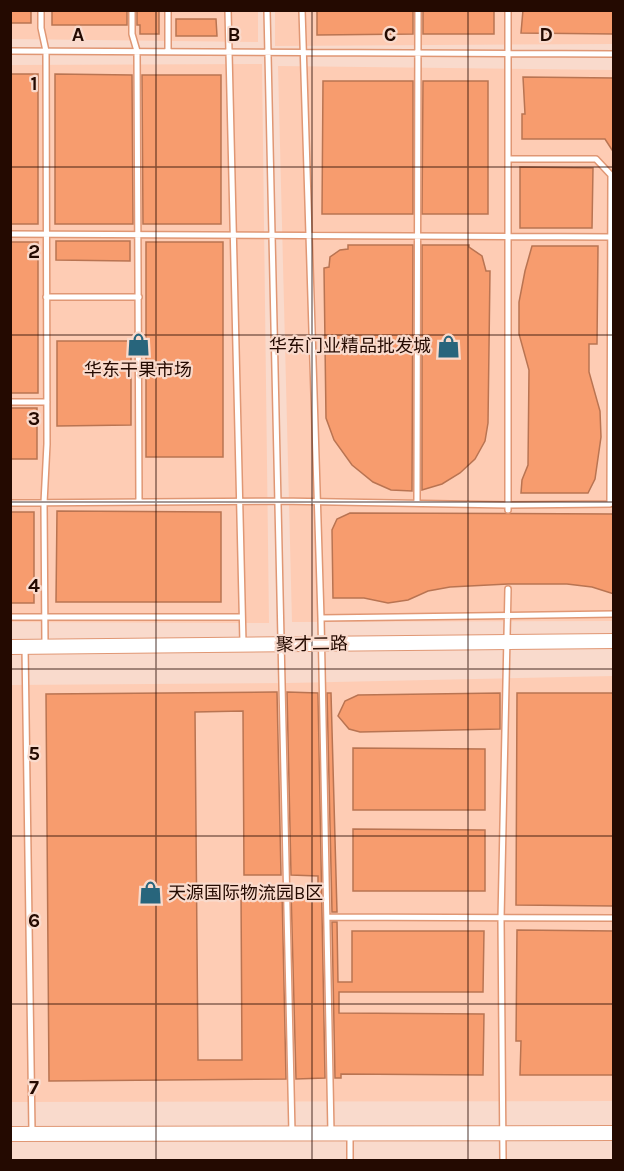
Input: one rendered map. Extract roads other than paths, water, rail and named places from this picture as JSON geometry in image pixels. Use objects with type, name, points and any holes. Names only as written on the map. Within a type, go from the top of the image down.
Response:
[{"type":"street","name":"聚才二路","points":[[17,647],[614,641]]},
{"type":"street","points":[[10,1134],[614,1133]]},
{"type":"lane","points":[[41,10],[41,28],[46,51],[45,647]]},
{"type":"lane","points":[[132,10],[132,34],[137,51],[139,502]]},
{"type":"lane","points":[[168,10],[168,51]]},
{"type":"lane","points":[[228,10],[243,645]]},
{"type":"lane","points":[[267,10],[292,1133]]},
{"type":"lane","points":[[302,10],[321,618],[331,1133]]},
{"type":"lane","points":[[417,503],[418,10]]},
{"type":"lane","points":[[508,10],[508,507]]},
{"type":"lane","points":[[10,51],[614,54]]},
{"type":"lane","points":[[10,503],[317,501],[508,507],[610,504],[611,175],[597,159],[508,159]]},
{"type":"lane","points":[[10,234],[612,237]]},
{"type":"lane","points":[[46,297],[139,297]]},
{"type":"lane","points":[[10,402],[47,402]]},
{"type":"lane","points":[[503,1161],[501,919],[508,590]]},
{"type":"lane","points":[[321,618],[614,614]]},
{"type":"lane","points":[[10,616],[242,617]]},
{"type":"lane","points":[[17,647],[32,1134]]},
{"type":"lane","points":[[327,917],[614,918]]},
{"type":"lane","points":[[350,1133],[350,1161]]},
{"type":"place","name":"华东干果市场","points":[[138,344]]},
{"type":"place","name":"华东门业精品批发城","points":[[449,346]]},
{"type":"place","name":"天源国际物流园B区","points":[[150,893]]}]
